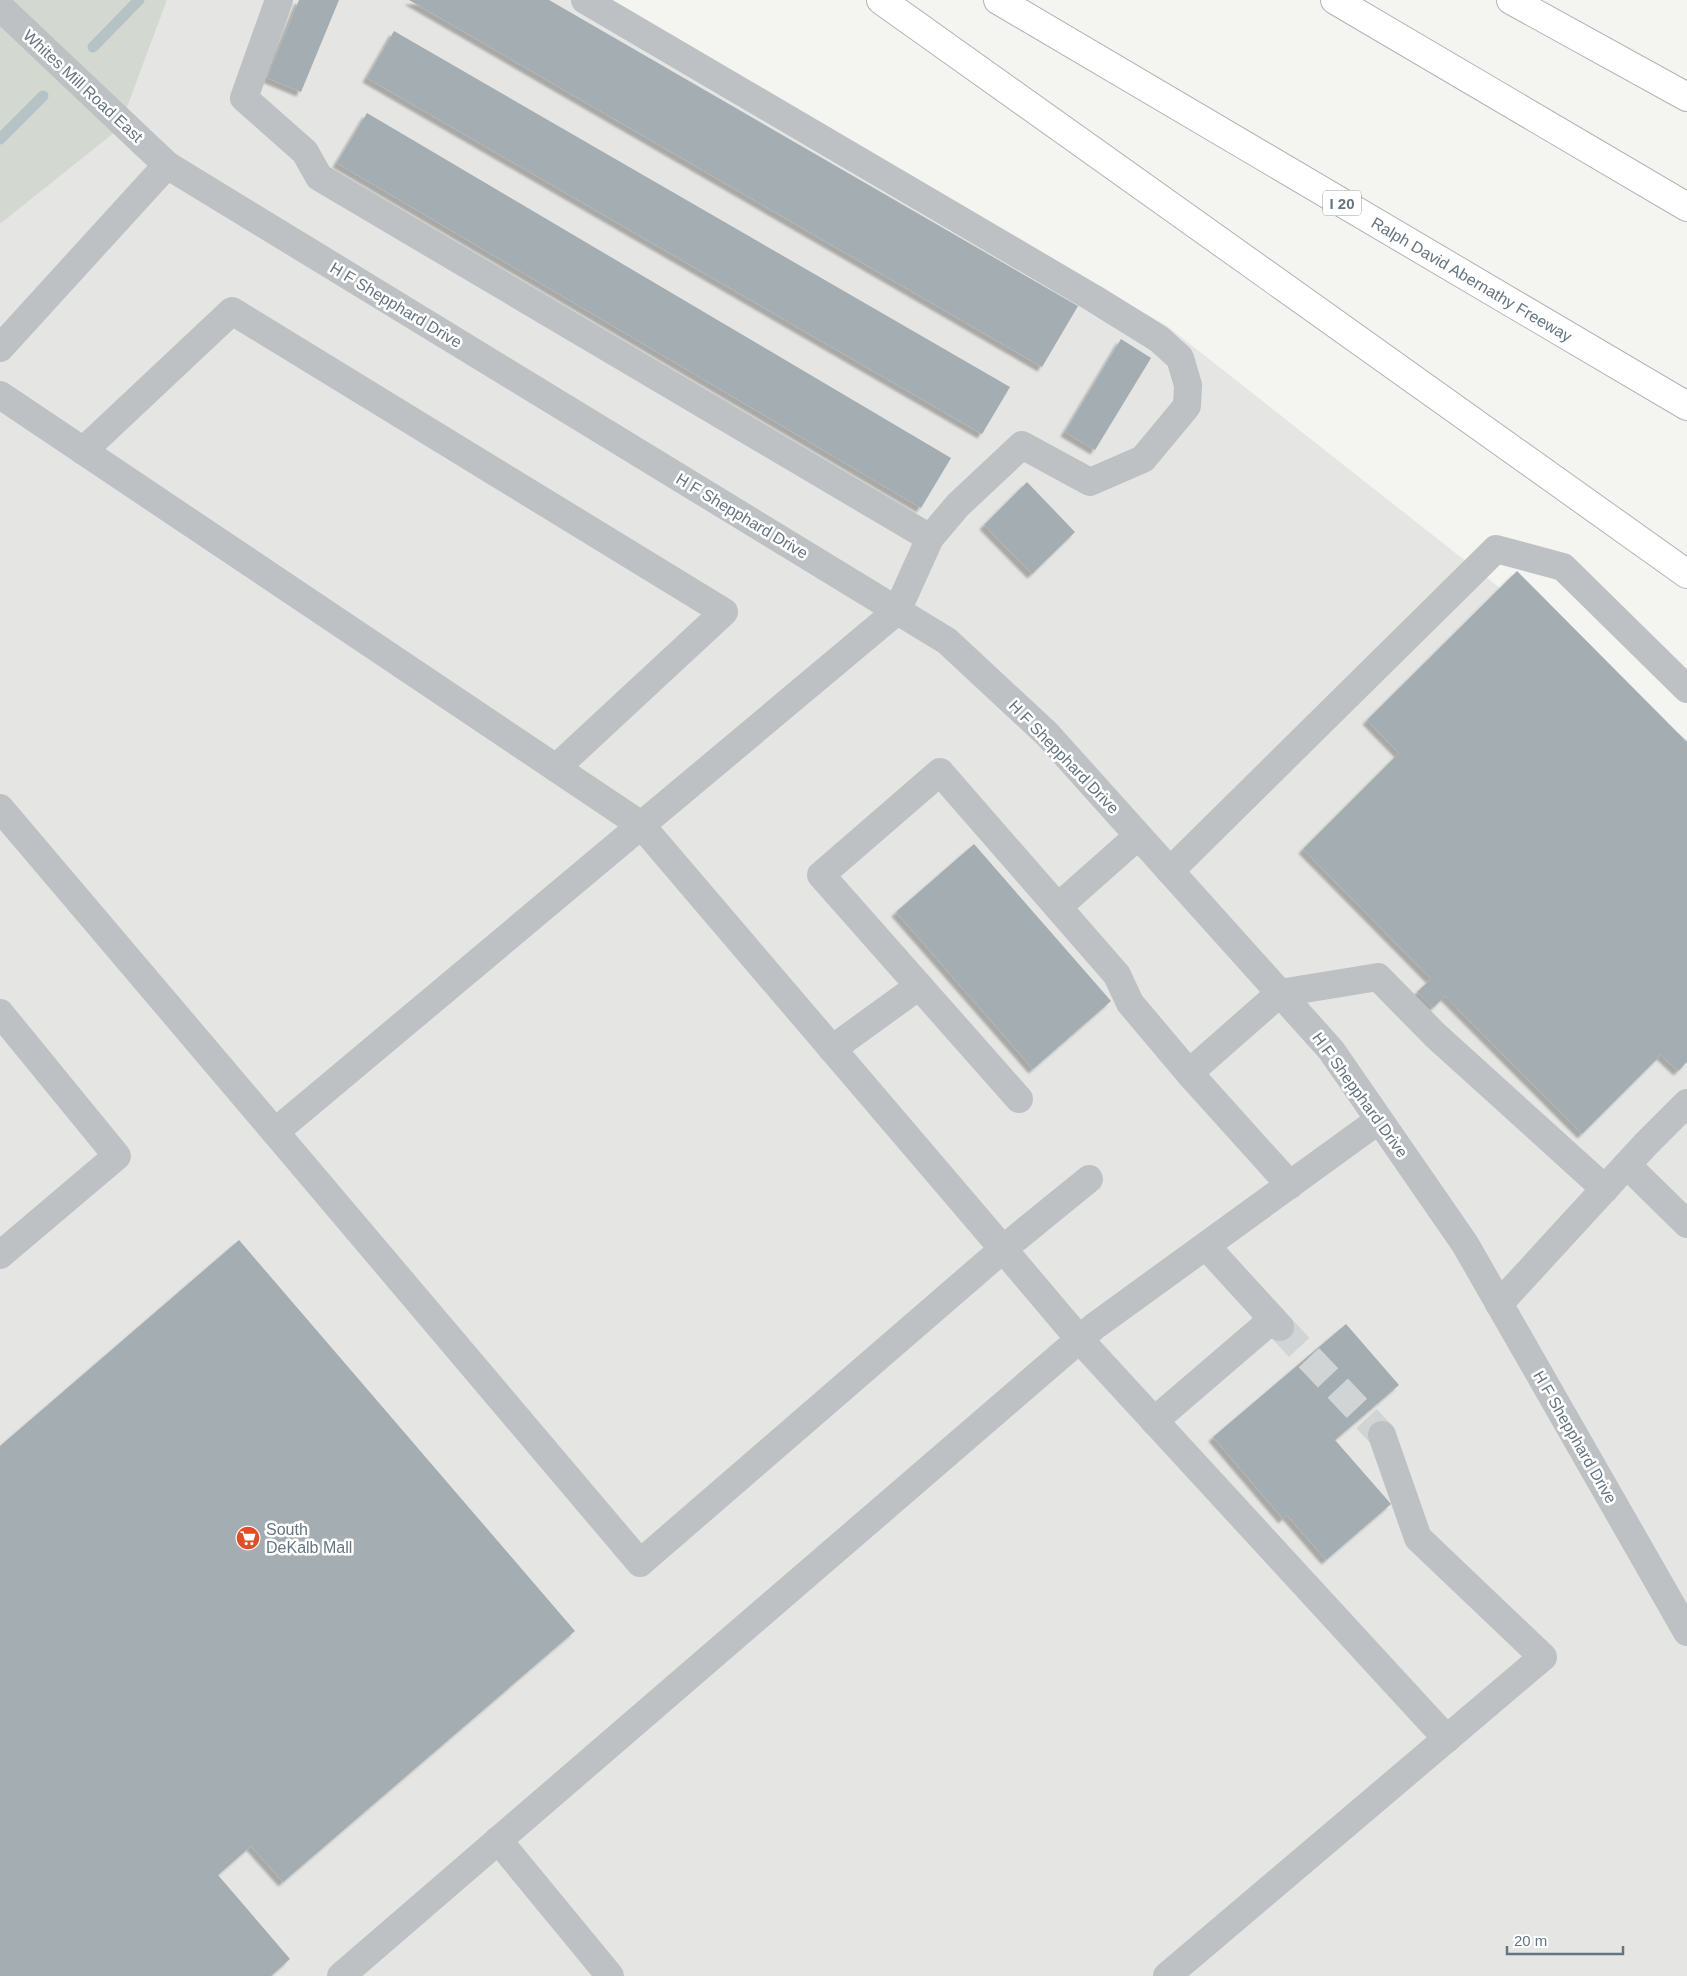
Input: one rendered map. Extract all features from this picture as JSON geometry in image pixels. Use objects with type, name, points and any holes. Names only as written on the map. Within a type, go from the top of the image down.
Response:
[{"type":"highway","points":[[881,0],[1687,574]]},
{"type":"highway","name":"Ralph David Abernathy Freeway","points":[[998,0],[1687,406]]},
{"type":"highway","points":[[1334,0],[1687,207]]},
{"type":"highway","points":[[1511,0],[1687,97]]},
{"type":"street","points":[[279,0],[244,98],[305,152],[319,177],[930,538]]},
{"type":"street","points":[[275,1132],[897,610],[930,538],[958,505],[1022,445],[1090,482],[1143,459],[1187,406],[1188,385],[1180,358],[1160,338],[585,0]]},
{"type":"street","name":"Whites Mill Road East","points":[[0,7],[167,165]]},
{"type":"street","points":[[0,348],[167,165]]},
{"type":"street","name":"H F Shepphard Drive","points":[[167,165],[947,641],[1048,734],[1331,1050],[1465,1244],[1687,1632]]},
{"type":"street","points":[[83,451],[232,311],[724,612],[556,768]]},
{"type":"street","points":[[0,395],[641,825],[1080,1340],[1447,1739]]},
{"type":"street","points":[[1170,871],[1496,549],[1563,567],[1687,689]]},
{"type":"street","points":[[1019,1099],[821,874],[940,772],[1117,975],[1130,1003],[1189,1073],[1290,1185]]},
{"type":"street","points":[[0,808],[640,1563],[1003,1250],[1089,1179]]},
{"type":"street","points":[[1058,907],[1138,836]]},
{"type":"street","points":[[1189,1073],[1280,993],[1378,977],[1435,1035],[1605,1189]]},
{"type":"street","points":[[832,1049],[919,986]]},
{"type":"street","points":[[0,1013],[117,1156],[0,1255]]},
{"type":"street","points":[[1498,1304],[1627,1165],[1687,1104]]},
{"type":"street","points":[[342,1976],[1096,1326],[1379,1120]]},
{"type":"street","points":[[1627,1165],[1687,1224]]},
{"type":"street","points":[[1154,1421],[1277,1323],[1206,1246]]},
{"type":"street","points":[[1167,1976],[1543,1657],[1418,1538],[1382,1435]]},
{"type":"street","points":[[498,1840],[610,1976]]},
{"type":"shaded area","points":[[0,0],[167,0],[119,129],[0,224]]},
{"type":"shaded area","points":[[167,0],[608,0],[1167,326],[1570,643],[1687,740],[1687,1976],[0,1976],[0,224],[119,129]]},
{"type":"building","points":[[299,0],[339,0],[301,92],[267,78]]},
{"type":"building","points":[[409,0],[549,0],[1078,306],[1042,367]]},
{"type":"building","points":[[394,31],[1010,387],[982,434],[367,78]]},
{"type":"building","points":[[367,113],[951,458],[921,508],[337,163]]},
{"type":"building","points":[[1121,339],[1151,358],[1095,450],[1065,432]]},
{"type":"building","points":[[1027,482],[1075,532],[1032,574],[984,525]]},
{"type":"building","points":[[1517,571],[1687,742],[1687,1062],[1678,1071],[1661,1055],[1582,1134],[1445,996],[1433,1008],[1417,992],[1431,979],[1303,849],[1399,753],[1367,720]]},
{"type":"building","points":[[974,844],[1111,1001],[1033,1069],[896,912]]},
{"type":"building","name":"South DeKalb Mall","points":[[239,1240],[575,1631],[283,1882],[251,1846],[218,1875],[290,1959],[271,1976],[0,1976],[0,1446]]},
{"type":"building","points":[[1346,1324],[1399,1385],[1335,1440],[1391,1504],[1326,1560],[1287,1515],[1283,1519],[1213,1437]]},
{"type":"waterway","points":[[93,47],[139,0]]},
{"type":"waterway","points":[[0,139],[43,96]]},
{"type":"tunnel","points":[[1280,1327],[1382,1435]]},
{"type":"place","name":"South DeKalb Mall","points":[[248,1538]]}]
